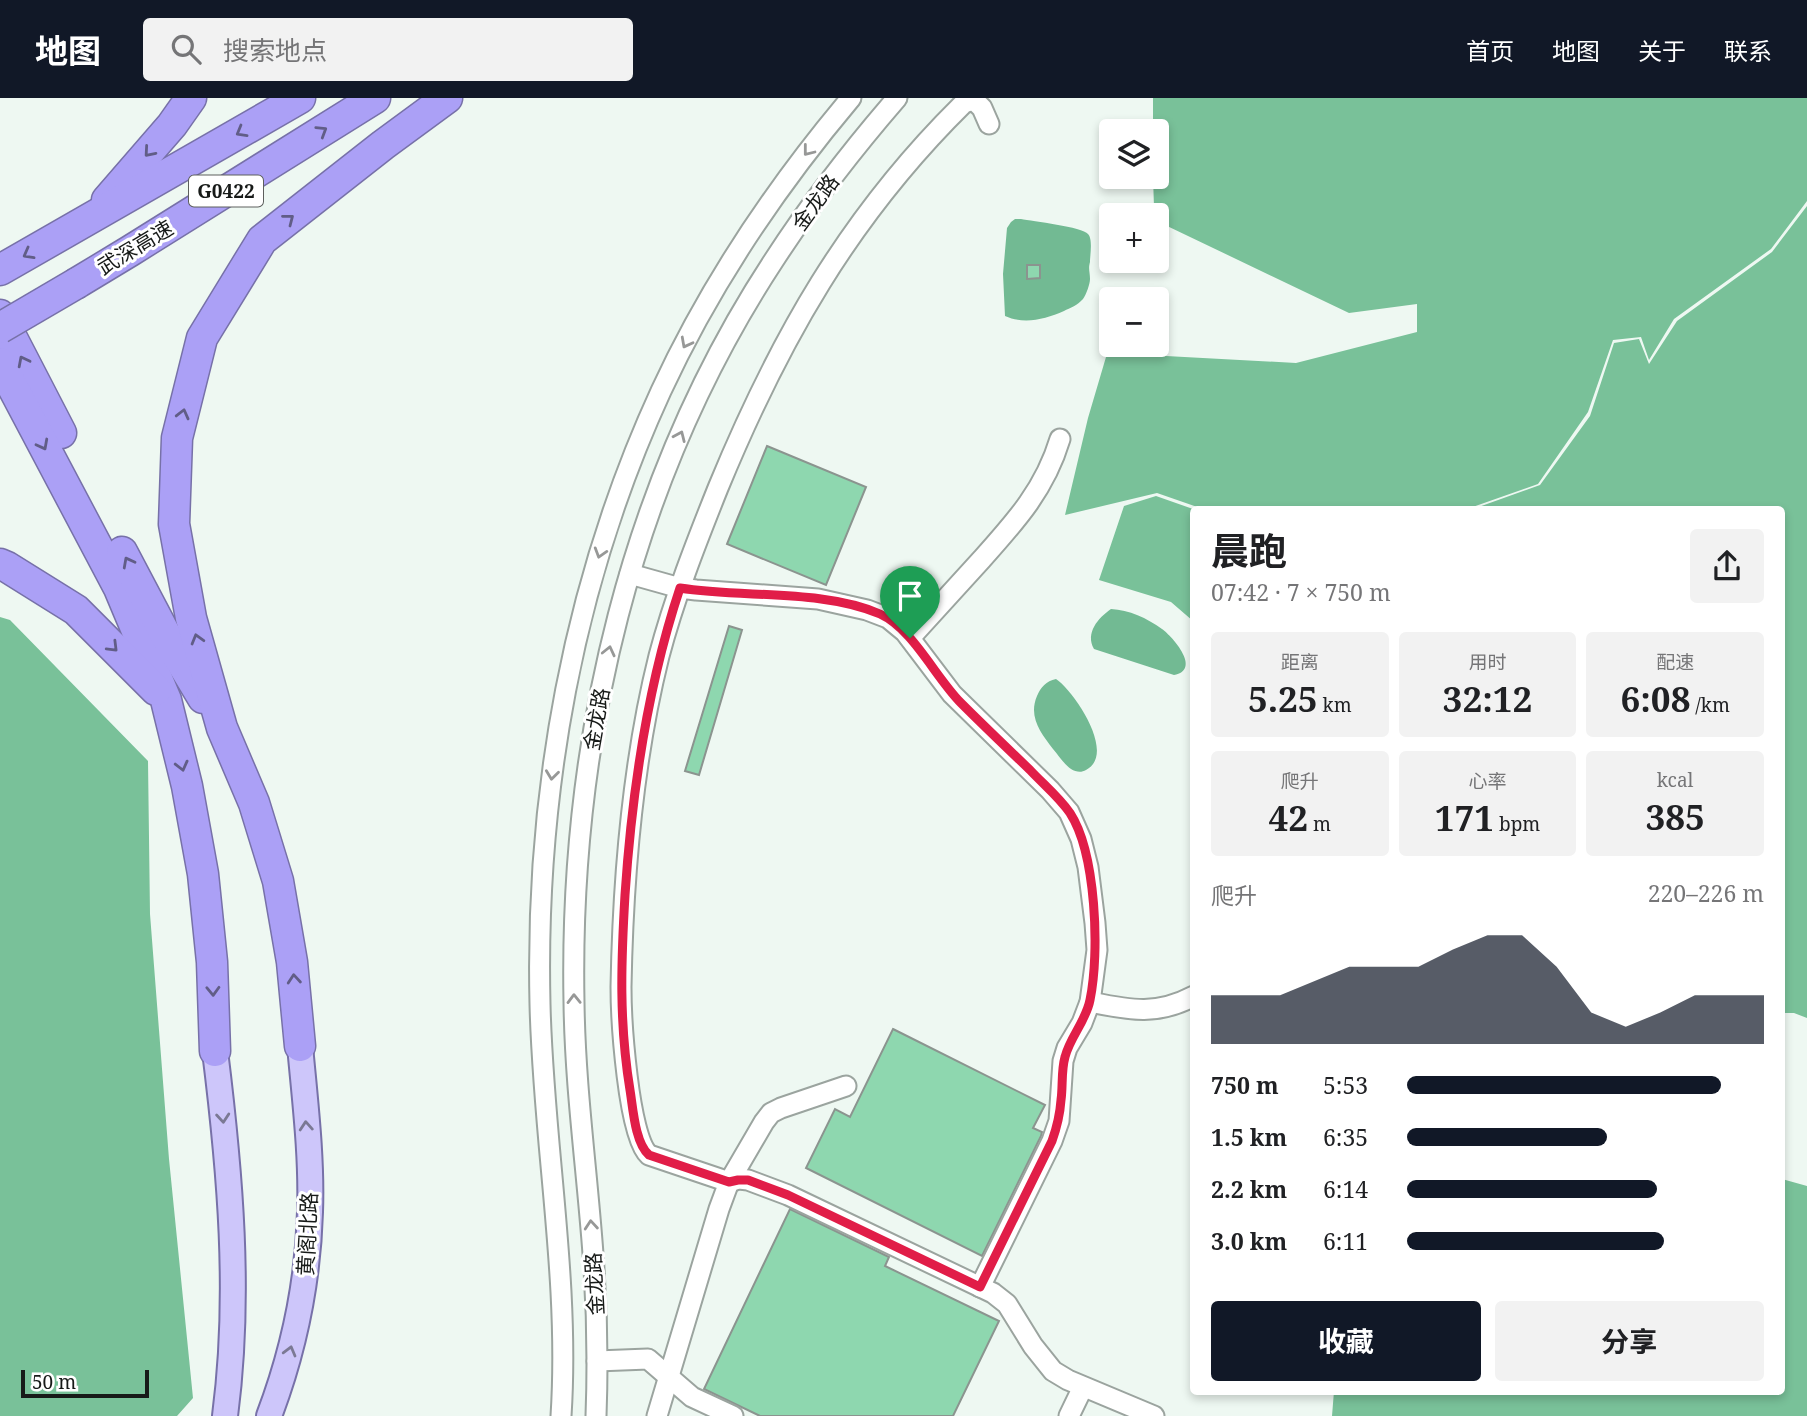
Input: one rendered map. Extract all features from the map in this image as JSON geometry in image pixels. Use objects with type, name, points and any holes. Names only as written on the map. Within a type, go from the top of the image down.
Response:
[{"type":"highway","points":[[91,219],[172,125],[191,98]]},
{"type":"highway","name":"G0422","points":[[0,270],[300,98]]},
{"type":"highway","name":"武深高速","points":[[0,328],[375,98]]},
{"type":"highway","points":[[300,1046],[292,962],[278,881],[254,803],[222,728],[191,618],[174,524],[177,438],[202,338],[262,240],[447,98]]},
{"type":"highway","points":[[0,315],[171,645],[222,728]]},
{"type":"highway","points":[[0,363],[119,588],[166,700],[187,786],[203,874],[212,962],[215,1051]]},
{"type":"highway","points":[[0,564],[76,610],[166,700]]},
{"type":"main road","name":"黄阁北路","points":[[269,1416],[290,1356],[309,1247],[310,1174],[300,1046]]},
{"type":"main road","points":[[215,1051],[231,1222],[229,1382],[225,1416]]},
{"type":"street","name":"金龙路","points":[[561,1416],[561,1286],[542,1059],[540,946],[545,833],[560,718],[571,662],[599,553],[635,454],[662,390],[743,244],[803,157],[851,98]]},
{"type":"street","name":"金龙路","points":[[596,1416],[593,1253],[576,1056],[576,891],[579,835],[594,724],[615,626],[651,508],[671,456],[719,354],[773,261],[832,177],[897,98]]},
{"type":"street","points":[[989,124],[979,103],[974,100],[964,103],[913,155],[846,240],[790,332],[759,394],[705,521],[680,588],[659,657],[632,803],[622,944],[623,1046],[633,1113],[641,1145],[649,1155],[729,1182],[748,1180],[788,1195],[993,1293],[1007,1304],[1033,1346],[1054,1371],[1083,1387],[1154,1416]]},
{"type":"street","points":[[910,638],[1019,517],[1045,479],[1060,439]]},
{"type":"street","points":[[630,574],[680,588],[818,599],[845,604],[888,618],[910,638],[952,694],[1050,790],[1076,824],[1088,867],[1095,923],[1097,950],[1090,1002],[1063,1061],[1059,1121],[1052,1141],[980,1287]]},
{"type":"street","points":[[1090,1002],[1117,1007],[1159,1009],[1176,1006],[1190,998]]},
{"type":"street","points":[[657,1416],[729,1182],[771,1113],[846,1086]]},
{"type":"street","points":[[597,1361],[648,1359],[692,1397],[733,1416]]},
{"type":"street","points":[[1069,1416],[1083,1387]]},
{"type":"shaded area","points":[[1153,98],[1807,98],[1807,201],[1771,249],[1674,319],[1649,360],[1641,337],[1613,340],[1588,412],[1538,484],[1476,506],[1194,506],[1157,493],[1065,515],[1088,418],[1106,357],[1169,356],[1296,363],[1417,332],[1417,304],[1349,313],[1169,227],[1169,203],[1154,203],[1153,189],[1169,189],[1169,119],[1153,119]]},
{"type":"shaded area","points":[[1807,206],[1807,1018],[1785,1013],[1785,506],[1481,506],[1540,485],[1590,416],[1614,343],[1639,339],[1649,364],[1677,321],[1772,252]]},
{"type":"shaded area","points":[[1015,219],[1068,227],[1084,231],[1090,236],[1090,281],[1079,303],[1057,314],[1035,320],[1005,316],[1003,274],[1007,228]]},
{"type":"shaded area","points":[[1156,496],[1190,508],[1190,618],[1171,602],[1099,580],[1124,506]]},
{"type":"shaded area","points":[[1111,609],[1138,615],[1167,633],[1183,653],[1185,667],[1182,672],[1174,675],[1094,649],[1091,637],[1094,626]]},
{"type":"shaded area","points":[[0,617],[10,620],[148,761],[150,914],[169,1159],[193,1398],[177,1416],[0,1416]]},
{"type":"shaded area","points":[[1056,679],[1082,709],[1095,737],[1097,751],[1094,762],[1082,772],[1068,767],[1044,737],[1035,718],[1035,704],[1042,687]]},
{"type":"shaded area","points":[[1785,1180],[1807,1186],[1807,1416],[1332,1416],[1334,1395],[1785,1395]]},
{"type":"building","points":[[1027,265],[1040,265],[1040,278],[1027,279]]},
{"type":"building","points":[[767,446],[866,487],[826,585],[727,544]]},
{"type":"building","points":[[729,626],[742,630],[699,775],[685,771]]},
{"type":"building","points":[[893,1029],[1045,1105],[1033,1128],[1042,1132],[1041,1136],[982,1256],[806,1168],[835,1109],[850,1117]]},
{"type":"building","points":[[790,1209],[889,1257],[885,1266],[999,1321],[953,1416],[760,1416],[704,1389]]},
{"type":"route","points":[[680,588],[818,599],[845,604],[888,618],[910,638],[952,694],[1069,812],[1076,824],[1088,867],[1095,923],[1097,950],[1090,1002],[1063,1061],[1059,1121],[1052,1141],[980,1287],[788,1195],[748,1180],[729,1182],[649,1155],[641,1145],[633,1113],[623,1046],[622,944],[632,803],[659,657],[680,588]]}]
